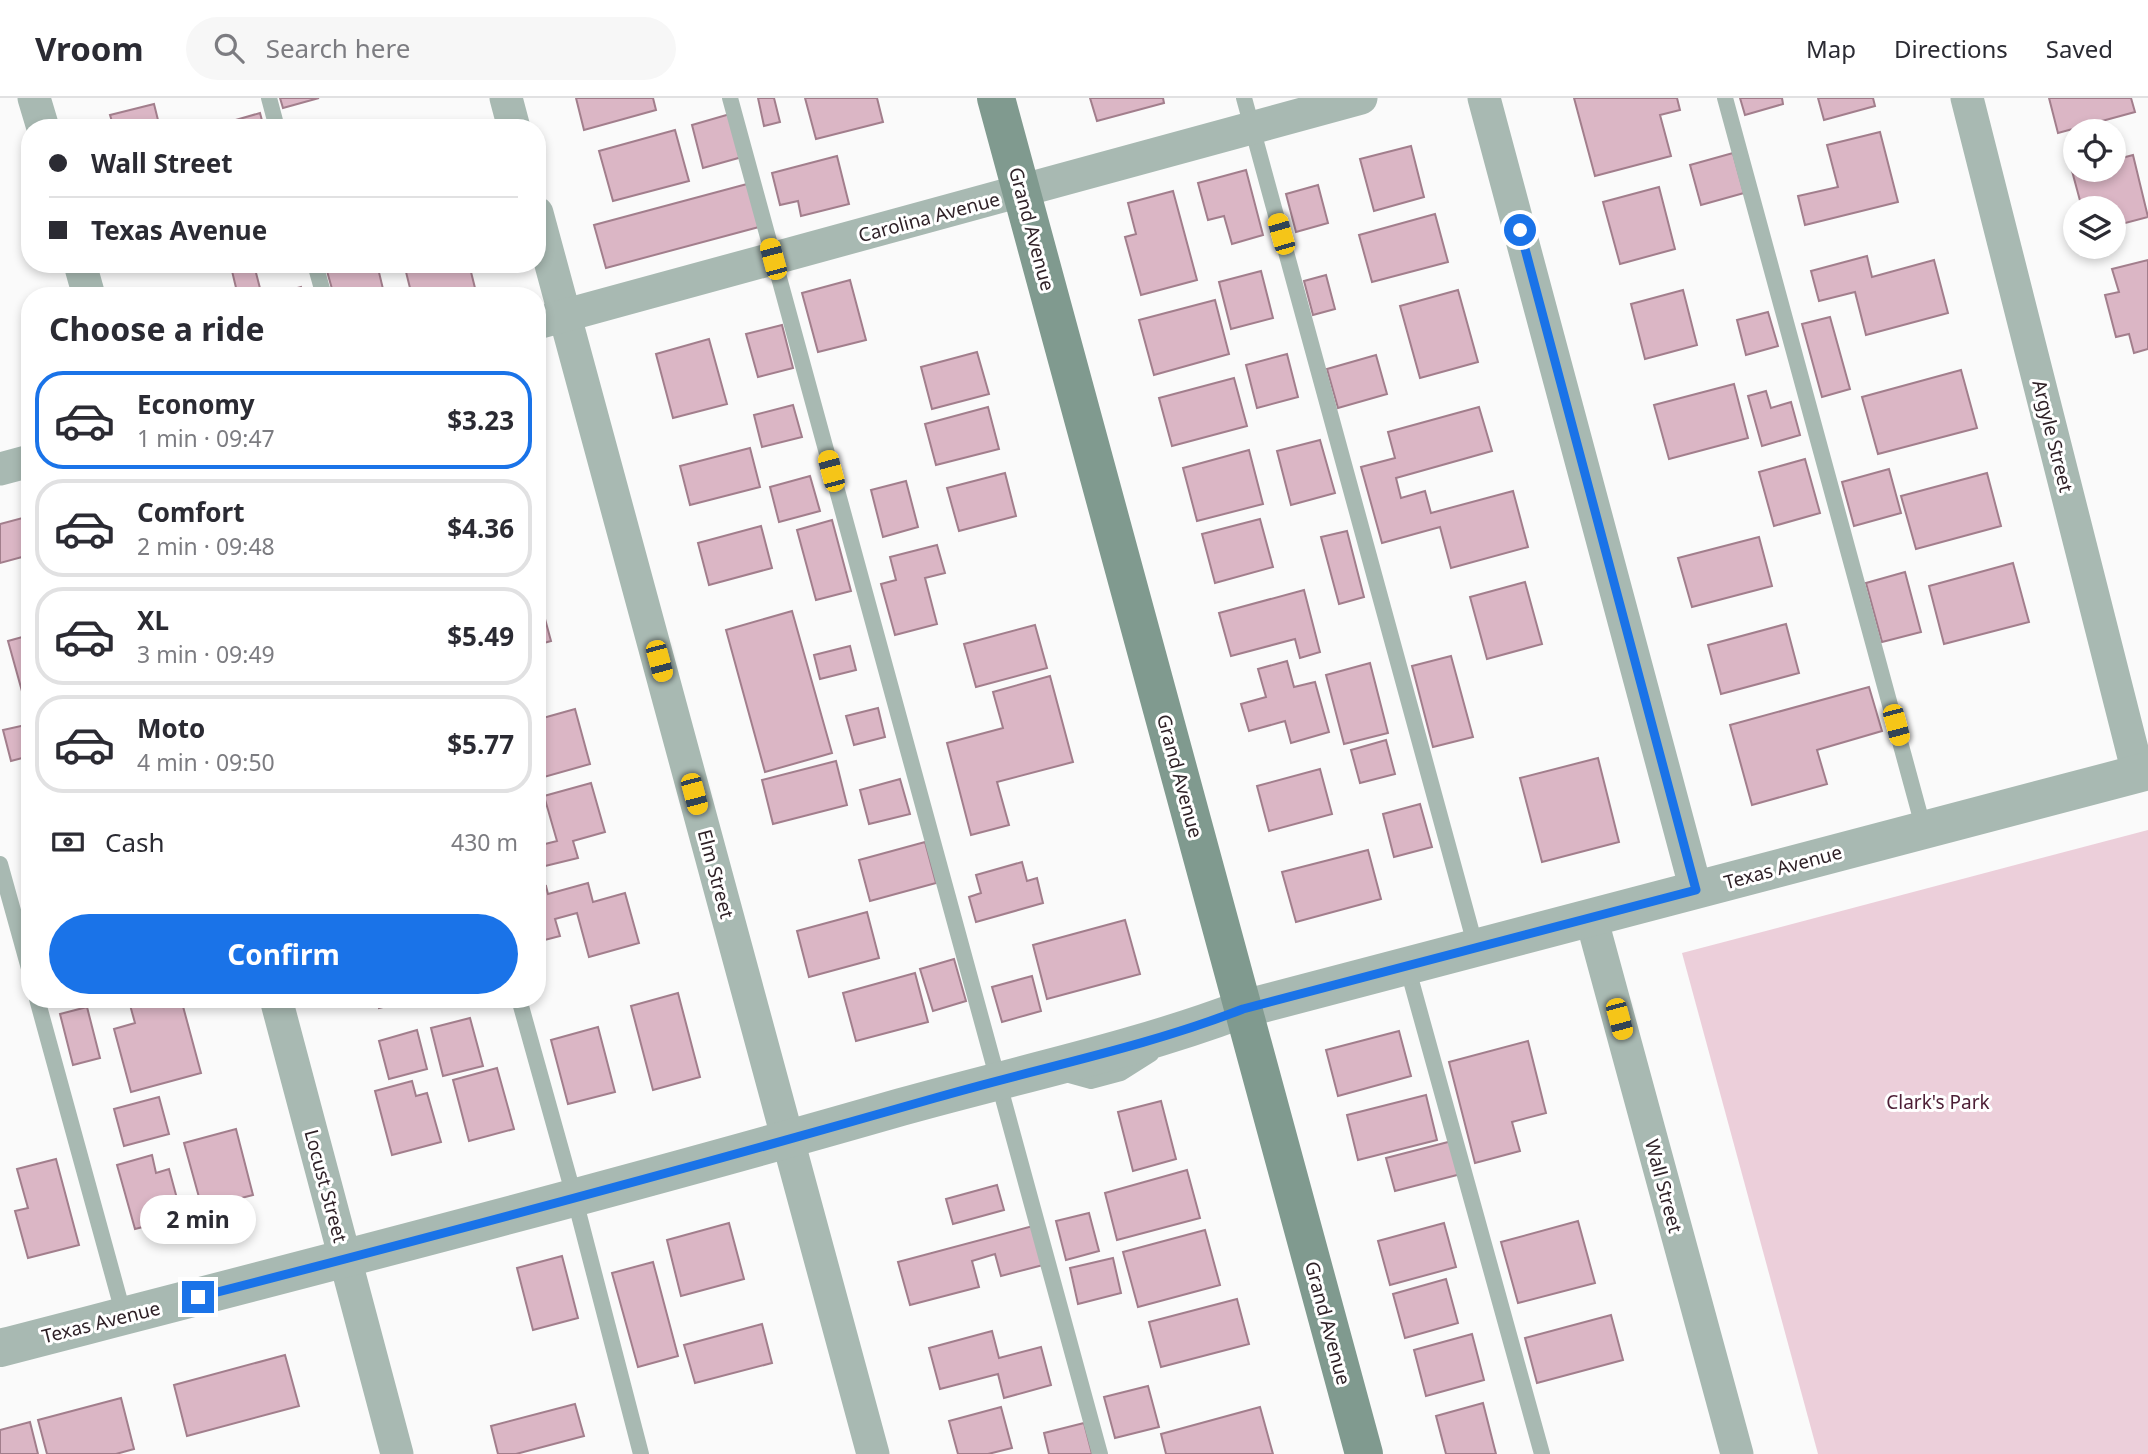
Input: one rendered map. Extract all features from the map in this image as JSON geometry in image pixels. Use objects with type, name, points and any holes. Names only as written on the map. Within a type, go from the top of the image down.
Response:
[{"type":"main road","name":"Grand Avenue","points":[[996,98],[1364,1454]]},
{"type":"street","points":[[34,98],[40,119]]},
{"type":"street","points":[[506,98],[512,119]]},
{"type":"street","name":"Carolina Avenue","points":[[551,319],[1022,192],[1248,113],[1360,98]]},
{"type":"street","points":[[1484,98],[1696,890]]},
{"type":"street","name":"Argyle Street","points":[[1967,98],[2143,772]]},
{"type":"street","name":"Elm Street","points":[[545,273],[551,319],[788,1140],[873,1454]]},
{"type":"street","points":[[0,469],[21,463]]},
{"type":"street","name":"Texas Avenue","points":[[0,1348],[788,1140],[997,1080],[1188,1030],[1243,1009],[2143,772]]},
{"type":"street","name":"Wall Street","points":[[1591,917],[1737,1454]]},
{"type":"street","name":"Locust Street","points":[[278,1008],[397,1454]]},
{"type":"lane","points":[[269,98],[275,119]]},
{"type":"lane","points":[[730,98],[1100,1454]]},
{"type":"lane","points":[[1725,98],[1924,830]]},
{"type":"lane","points":[[1248,113],[1476,948]]},
{"type":"lane","points":[[0,864],[21,940]]},
{"type":"lane","points":[[1407,966],[1542,1454]]},
{"type":"lane","points":[[39,1008],[124,1316]]},
{"type":"lane","points":[[523,1008],[575,1196],[641,1454]]},
{"type":"green space","name":"Clark's Park","points":[[2148,830],[2148,1454],[1818,1454],[1682,953]]},
{"type":"building","points":[[280,98],[319,98],[283,108]]},
{"type":"building","points":[[576,98],[653,98],[656,110],[584,130]]},
{"type":"building","points":[[758,98],[774,98],[780,122],[764,126]]},
{"type":"building","points":[[805,98],[877,98],[883,122],[816,139]]},
{"type":"building","points":[[1090,98],[1163,98],[1164,103],[1097,121]]},
{"type":"building","points":[[1574,98],[1677,98],[1680,110],[1660,115],[1671,156],[1595,176]]},
{"type":"building","points":[[1740,98],[1782,98],[1783,104],[1745,115]]},
{"type":"building","points":[[1818,98],[1873,98],[1875,106],[1824,120]]},
{"type":"building","points":[[2049,98],[2131,98],[2135,112],[2109,119],[2063,119],[2063,132],[2058,133]]},
{"type":"building","points":[[154,104],[158,119],[111,119],[110,115]]},
{"type":"building","points":[[260,113],[262,119],[239,119]]},
{"type":"building","points":[[730,114],[742,157],[703,168],[692,125]]},
{"type":"building","points":[[675,130],[689,181],[613,201],[599,151]]},
{"type":"building","points":[[1880,132],[1898,202],[1805,225],[1798,196],[1838,187],[1827,145]]},
{"type":"building","points":[[1411,146],[1424,197],[1374,211],[1360,159]]},
{"type":"building","points":[[1733,153],[1744,193],[1701,205],[1690,165]]},
{"type":"building","points":[[2133,155],[2148,217],[2126,223],[2126,196],[2079,196],[2075,182],[2126,182],[2126,157]]},
{"type":"building","points":[[837,156],[849,204],[801,216],[798,201],[780,205],[772,173]]},
{"type":"building","points":[[1246,170],[1263,235],[1232,244],[1224,216],[1208,220],[1198,183]]},
{"type":"building","points":[[747,184],[759,227],[606,268],[594,225]]},
{"type":"building","points":[[1318,185],[1328,223],[1296,232],[1286,194]]},
{"type":"building","points":[[1659,187],[1675,249],[1620,264],[1603,202]]},
{"type":"building","points":[[1173,191],[1197,280],[1141,295],[1125,237],[1136,234],[1128,203]]},
{"type":"building","points":[[1435,214],[1448,262],[1372,282],[1359,235]]},
{"type":"building","points":[[1867,256],[1872,277],[1934,260],[1948,313],[1866,335],[1855,292],[1819,301],[1811,271]]},
{"type":"building","points":[[2148,260],[2148,349],[2134,353],[2129,334],[2116,337],[2105,295],[2119,292],[2112,269]]},
{"type":"building","points":[[1261,271],[1273,318],[1231,329],[1219,282]]},
{"type":"building","points":[[232,273],[256,273],[260,287],[236,287]]},
{"type":"building","points":[[328,273],[379,273],[383,287],[331,287]]},
{"type":"building","points":[[406,273],[471,273],[475,287],[410,287]]},
{"type":"building","points":[[1326,275],[1335,309],[1313,315],[1304,281]]},
{"type":"building","points":[[850,280],[866,340],[818,352],[802,293]]},
{"type":"building","points":[[1458,290],[1478,362],[1420,378],[1400,306]]},
{"type":"building","points":[[1683,290],[1697,345],[1645,359],[1631,304]]},
{"type":"building","points":[[1215,300],[1229,354],[1154,375],[1139,320]]},
{"type":"building","points":[[1768,312],[1778,346],[1746,355],[1737,320]]},
{"type":"building","points":[[1830,317],[1850,389],[1822,397],[1802,324]]},
{"type":"building","points":[[782,325],[793,368],[758,377],[746,334]]},
{"type":"building","points":[[709,339],[727,404],[673,418],[656,354]]},
{"type":"building","points":[[977,352],[989,394],[932,409],[921,367]]},
{"type":"building","points":[[1287,354],[1298,397],[1257,408],[1246,365]]},
{"type":"building","points":[[1376,355],[1387,394],[1338,408],[1327,369]]},
{"type":"building","points":[[1961,370],[1977,428],[1878,454],[1862,397]]},
{"type":"building","points":[[1234,378],[1247,426],[1172,446],[1159,398]]},
{"type":"building","points":[[1734,384],[1748,438],[1669,459],[1654,405]]},
{"type":"building","points":[[1766,391],[1771,408],[1791,402],[1800,435],[1762,446],[1748,396]]},
{"type":"building","points":[[793,405],[802,437],[762,447],[754,415]]},
{"type":"building","points":[[988,407],[999,449],[936,465],[925,424]]},
{"type":"building","points":[[1479,407],[1492,451],[1396,478],[1401,498],[1425,491],[1431,513],[1513,491],[1528,547],[1451,568],[1440,527],[1382,543],[1361,467],[1395,458],[1388,432]]},
{"type":"building","points":[[1320,440],[1335,493],[1291,505],[1277,451]]},
{"type":"building","points":[[750,448],[760,487],[690,505],[680,466]]},
{"type":"building","points":[[1249,450],[1263,504],[1197,521],[1183,468]]},
{"type":"building","points":[[1805,459],[1820,513],[1774,526],[1759,472]]},
{"type":"building","points":[[1889,469],[1901,513],[1854,526],[1842,482]]},
{"type":"building","points":[[1005,473],[1016,516],[959,531],[947,488]]},
{"type":"building","points":[[1987,473],[2001,526],[1916,549],[1901,496]]},
{"type":"building","points":[[810,476],[820,511],[779,522],[770,487]]},
{"type":"building","points":[[906,481],[918,527],[883,537],[871,490]]},
{"type":"building","points":[[21,518],[21,557],[0,563],[0,524]]},
{"type":"building","points":[[1260,519],[1273,567],[1215,583],[1202,534]]},
{"type":"building","points":[[832,520],[851,591],[816,600],[797,530]]},
{"type":"building","points":[[761,526],[772,568],[709,585],[698,543]]},
{"type":"building","points":[[1347,531],[1364,597],[1339,604],[1321,537]]},
{"type":"building","points":[[1759,537],[1772,586],[1692,607],[1678,558]]},
{"type":"building","points":[[937,545],[945,573],[925,578],[937,624],[895,635],[881,584],[896,580],[890,557]]},
{"type":"building","points":[[2013,563],[2029,622],[1944,644],[1929,586]]},
{"type":"building","points":[[1905,572],[1921,632],[1882,642],[1866,583]]},
{"type":"building","points":[[1525,582],[1542,644],[1487,659],[1470,597]]},
{"type":"building","points":[[1304,590],[1320,652],[1300,658],[1295,639],[1231,656],[1219,613]]},
{"type":"building","points":[[792,611],[832,753],[765,772],[726,630]]},
{"type":"building","points":[[546,623],[551,641],[546,642]]},
{"type":"building","points":[[1786,624],[1799,673],[1721,694],[1708,645]]},
{"type":"building","points":[[1035,625],[1047,668],[976,687],[964,644]]},
{"type":"building","points":[[21,637],[21,688],[8,641]]},
{"type":"building","points":[[850,646],[856,670],[820,679],[814,655]]},
{"type":"building","points":[[1451,656],[1473,737],[1433,747],[1412,666]]},
{"type":"building","points":[[1287,661],[1294,687],[1315,682],[1329,732],[1291,743],[1285,721],[1249,731],[1241,704],[1266,697],[1258,669]]},
{"type":"building","points":[[1370,663],[1388,733],[1344,744],[1326,675]]},
{"type":"building","points":[[1050,676],[1073,762],[997,782],[1009,825],[971,835],[947,743],[1003,728],[993,692]]},
{"type":"building","points":[[1869,687],[1882,731],[1817,750],[1827,784],[1752,805],[1730,725]]},
{"type":"building","points":[[878,708],[885,737],[854,745],[846,716]]},
{"type":"building","points":[[575,709],[590,764],[546,776],[546,717]]},
{"type":"building","points":[[21,726],[21,758],[11,761],[3,730]]},
{"type":"building","points":[[1386,740],[1395,774],[1360,783],[1351,750]]},
{"type":"building","points":[[1598,758],[1619,842],[1542,862],[1520,778]]},
{"type":"building","points":[[836,761],[847,805],[773,824],[762,780]]},
{"type":"building","points":[[1320,769],[1332,814],[1269,831],[1257,786]]},
{"type":"building","points":[[900,779],[910,814],[869,824],[860,790]]},
{"type":"building","points":[[591,783],[605,832],[573,841],[578,858],[546,866],[546,844],[557,841],[546,795]]},
{"type":"building","points":[[1420,804],[1432,847],[1394,857],[1383,814]]},
{"type":"building","points":[[925,842],[936,883],[870,901],[859,860]]},
{"type":"building","points":[[1368,850],[1381,899],[1296,922],[1282,872]]},
{"type":"building","points":[[1022,862],[1027,881],[1037,878],[1043,903],[976,922],[969,897],[981,893],[976,875]]},
{"type":"building","points":[[588,883],[593,902],[625,893],[639,943],[589,957],[577,913],[555,919],[560,936],[546,940],[546,886],[548,894]]},
{"type":"building","points":[[867,912],[879,958],[809,977],[797,931]]},
{"type":"building","points":[[1125,920],[1140,974],[1047,999],[1033,945]]},
{"type":"building","points":[[954,959],[966,1001],[933,1011],[920,969]]},
{"type":"building","points":[[915,973],[928,1022],[856,1041],[843,993]]},
{"type":"building","points":[[1032,976],[1041,1011],[1002,1022],[992,987]]},
{"type":"building","points":[[678,993],[700,1077],[653,1090],[631,1006]]},
{"type":"building","points":[[87,1008],[100,1058],[73,1065],[60,1014]]},
{"type":"building","points":[[131,1008],[183,1008],[201,1073],[131,1092],[114,1029],[135,1023]]},
{"type":"building","points":[[470,1018],[483,1066],[443,1076],[431,1028]]},
{"type":"building","points":[[598,1027],[615,1092],[568,1104],[551,1040]]},
{"type":"building","points":[[417,1030],[427,1069],[389,1079],[379,1041]]},
{"type":"building","points":[[1399,1031],[1411,1076],[1338,1096],[1326,1050]]},
{"type":"building","points":[[1528,1041],[1546,1113],[1512,1122],[1520,1151],[1475,1163],[1449,1062]]},
{"type":"building","points":[[497,1068],[514,1129],[469,1141],[453,1080]]},
{"type":"building","points":[[412,1081],[416,1096],[427,1093],[441,1142],[392,1155],[375,1091]]},
{"type":"building","points":[[1426,1095],[1437,1140],[1358,1160],[1347,1115]]},
{"type":"building","points":[[159,1097],[169,1134],[124,1146],[114,1109]]},
{"type":"building","points":[[1161,1101],[1176,1159],[1133,1171],[1118,1112]]},
{"type":"building","points":[[236,1129],[253,1195],[202,1208],[184,1143]]},
{"type":"building","points":[[1452,1141],[1461,1174],[1395,1191],[1386,1158]]},
{"type":"building","points":[[152,1155],[156,1173],[169,1169],[182,1217],[135,1229],[117,1165]]},
{"type":"building","points":[[56,1159],[79,1245],[28,1258],[15,1211],[28,1208],[17,1169]]},
{"type":"building","points":[[1187,1170],[1200,1218],[1117,1240],[1105,1193]]},
{"type":"building","points":[[997,1185],[1004,1210],[953,1224],[946,1199]]},
{"type":"building","points":[[1089,1213],[1099,1251],[1066,1260],[1056,1221]]},
{"type":"building","points":[[1578,1221],[1595,1283],[1518,1303],[1501,1242]]},
{"type":"building","points":[[729,1223],[744,1279],[681,1296],[667,1240]]},
{"type":"building","points":[[1444,1223],[1456,1267],[1390,1285],[1378,1241]]},
{"type":"building","points":[[1033,1226],[1043,1265],[1001,1276],[995,1254],[972,1261],[979,1287],[910,1305],[898,1262]]},
{"type":"building","points":[[1205,1230],[1220,1285],[1138,1307],[1123,1252]]},
{"type":"building","points":[[562,1256],[578,1318],[533,1330],[517,1268]]},
{"type":"building","points":[[1113,1258],[1121,1293],[1078,1304],[1070,1268]]},
{"type":"building","points":[[653,1262],[678,1356],[638,1367],[612,1273]]},
{"type":"building","points":[[1446,1279],[1458,1323],[1405,1338],[1393,1294]]},
{"type":"building","points":[[1237,1299],[1249,1344],[1161,1367],[1149,1322]]},
{"type":"building","points":[[1611,1315],[1623,1360],[1537,1383],[1525,1338]]},
{"type":"building","points":[[762,1324],[772,1363],[695,1383],[684,1345]]},
{"type":"building","points":[[992,1331],[999,1358],[1041,1347],[1051,1385],[1004,1398],[998,1374],[940,1389],[929,1348]]},
{"type":"building","points":[[1472,1334],[1484,1380],[1426,1396],[1414,1350]]},
{"type":"building","points":[[285,1355],[299,1406],[187,1436],[174,1385]]},
{"type":"building","points":[[1148,1386],[1159,1427],[1115,1438],[1104,1397]]},
{"type":"building","points":[[121,1398],[134,1449],[116,1454],[47,1454],[38,1420]]},
{"type":"building","points":[[1483,1403],[1496,1454],[1446,1454],[1436,1416]]},
{"type":"building","points":[[575,1404],[584,1436],[516,1454],[498,1454],[491,1426]]},
{"type":"building","points":[[1001,1407],[1012,1448],[988,1454],[958,1454],[949,1421]]},
{"type":"building","points":[[1260,1407],[1273,1454],[1166,1454],[1161,1434]]},
{"type":"building","points":[[30,1422],[38,1454],[0,1454],[0,1430]]},
{"type":"building","points":[[1084,1423],[1092,1454],[1049,1454],[1044,1433]]},
{"type":"route","points":[[198,1297],[1188,1030],[1243,1009],[1696,890],[1520,230]]}]
